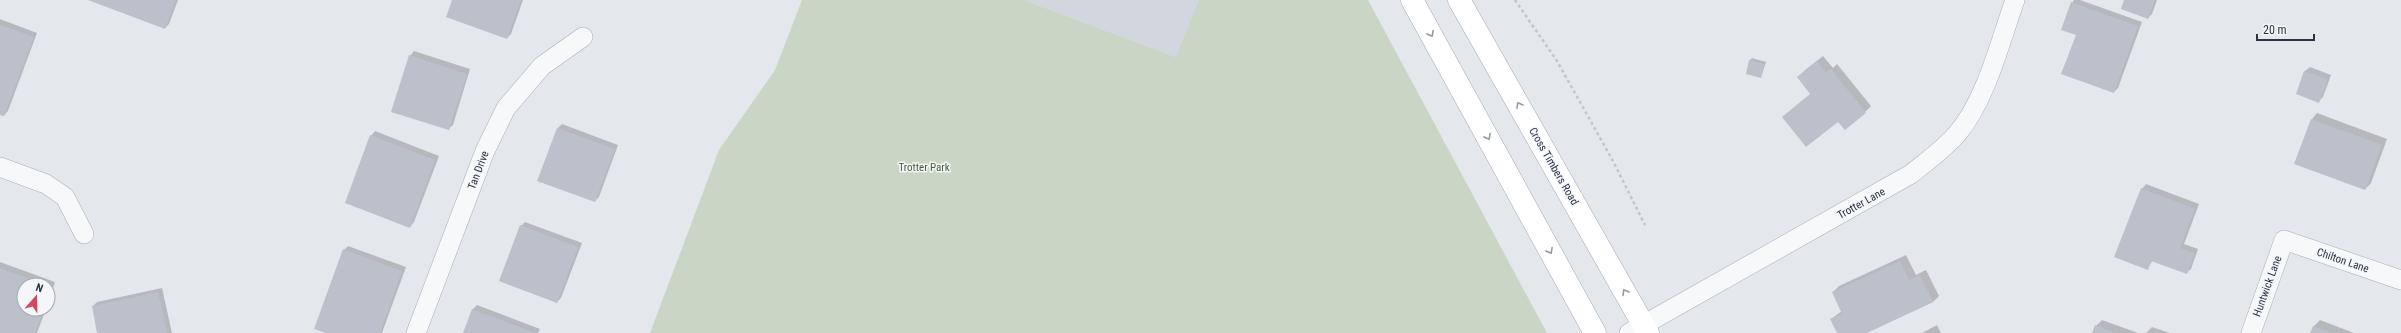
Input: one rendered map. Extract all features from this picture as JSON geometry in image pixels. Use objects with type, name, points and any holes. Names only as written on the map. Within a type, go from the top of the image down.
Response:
[{"type":"main road","points":[[1412,0],[1595,333]]},
{"type":"main road","name":"Cross Timbers Road","points":[[1459,0],[1640,331]]},
{"type":"street","name":"Trotter Lane","points":[[1640,331],[1911,174],[1932,157],[1957,134],[1976,103],[2015,0]]},
{"type":"street","name":"Tan Drive","points":[[416,333],[485,152],[506,108],[542,66],[583,37]]},
{"type":"street","points":[[0,167],[46,184],[65,197],[84,234]]},
{"type":"street","name":"Chilton Lane","points":[[2284,240],[2401,280]]},
{"type":"street","name":"Huntwick Lane","points":[[2251,333],[2284,240]]},
{"type":"path","points":[[1515,0],[1557,60],[1613,161],[1645,226]]},
{"type":"shaded area","points":[[1024,0],[1204,0],[1184,60]]},
{"type":"green space","name":"Trotter Park","points":[[802,0],[1024,0],[1176,57],[1199,0],[1368,0],[1547,333],[650,333],[719,150],[775,70]]},
{"type":"building","points":[[88,0],[176,0],[165,29]]},
{"type":"building","points":[[452,0],[521,0],[507,39],[446,17]]},
{"type":"building","points":[[2124,0],[2155,0],[2148,19],[2121,9]]},
{"type":"building","points":[[2071,2],[2138,26],[2114,93],[2061,74],[2076,35],[2061,30]]},
{"type":"building","points":[[0,25],[34,37],[4,116],[0,115]]},
{"type":"building","points":[[409,55],[467,74],[449,130],[391,112]]},
{"type":"building","points":[[1749,60],[1765,64],[1761,78],[1746,74]]},
{"type":"building","points":[[1817,61],[1826,73],[1831,69],[1866,113],[1845,130],[1838,122],[1806,147],[1782,117],[1810,94],[1797,77]]},
{"type":"building","points":[[2304,71],[2328,79],[2319,103],[2296,94]]},
{"type":"building","points":[[2311,119],[2382,145],[2365,190],[2294,164]]},
{"type":"building","points":[[557,128],[615,149],[595,202],[537,181]]},
{"type":"building","points":[[370,135],[435,160],[410,228],[345,203]]},
{"type":"building","points":[[2141,188],[2195,209],[2180,248],[2195,253],[2187,274],[2151,261],[2148,270],[2114,257]]},
{"type":"building","points":[[520,225],[578,247],[557,303],[499,281]]},
{"type":"building","points":[[343,249],[402,271],[380,333],[326,333],[314,329]]},
{"type":"building","points":[[1900,261],[1909,280],[1920,275],[1933,302],[1867,333],[1837,333],[1830,319],[1842,314],[1832,292]]},
{"type":"building","points":[[0,268],[25,277],[16,277],[16,317],[41,317],[35,333],[0,333]]},
{"type":"building","points":[[158,292],[167,333],[97,333],[92,306]]},
{"type":"building","points":[[472,309],[536,333],[463,333]]},
{"type":"building","points":[[2095,325],[2116,333],[2092,333]]},
{"type":"building","points":[[2313,326],[2333,333],[2310,333]]}]
